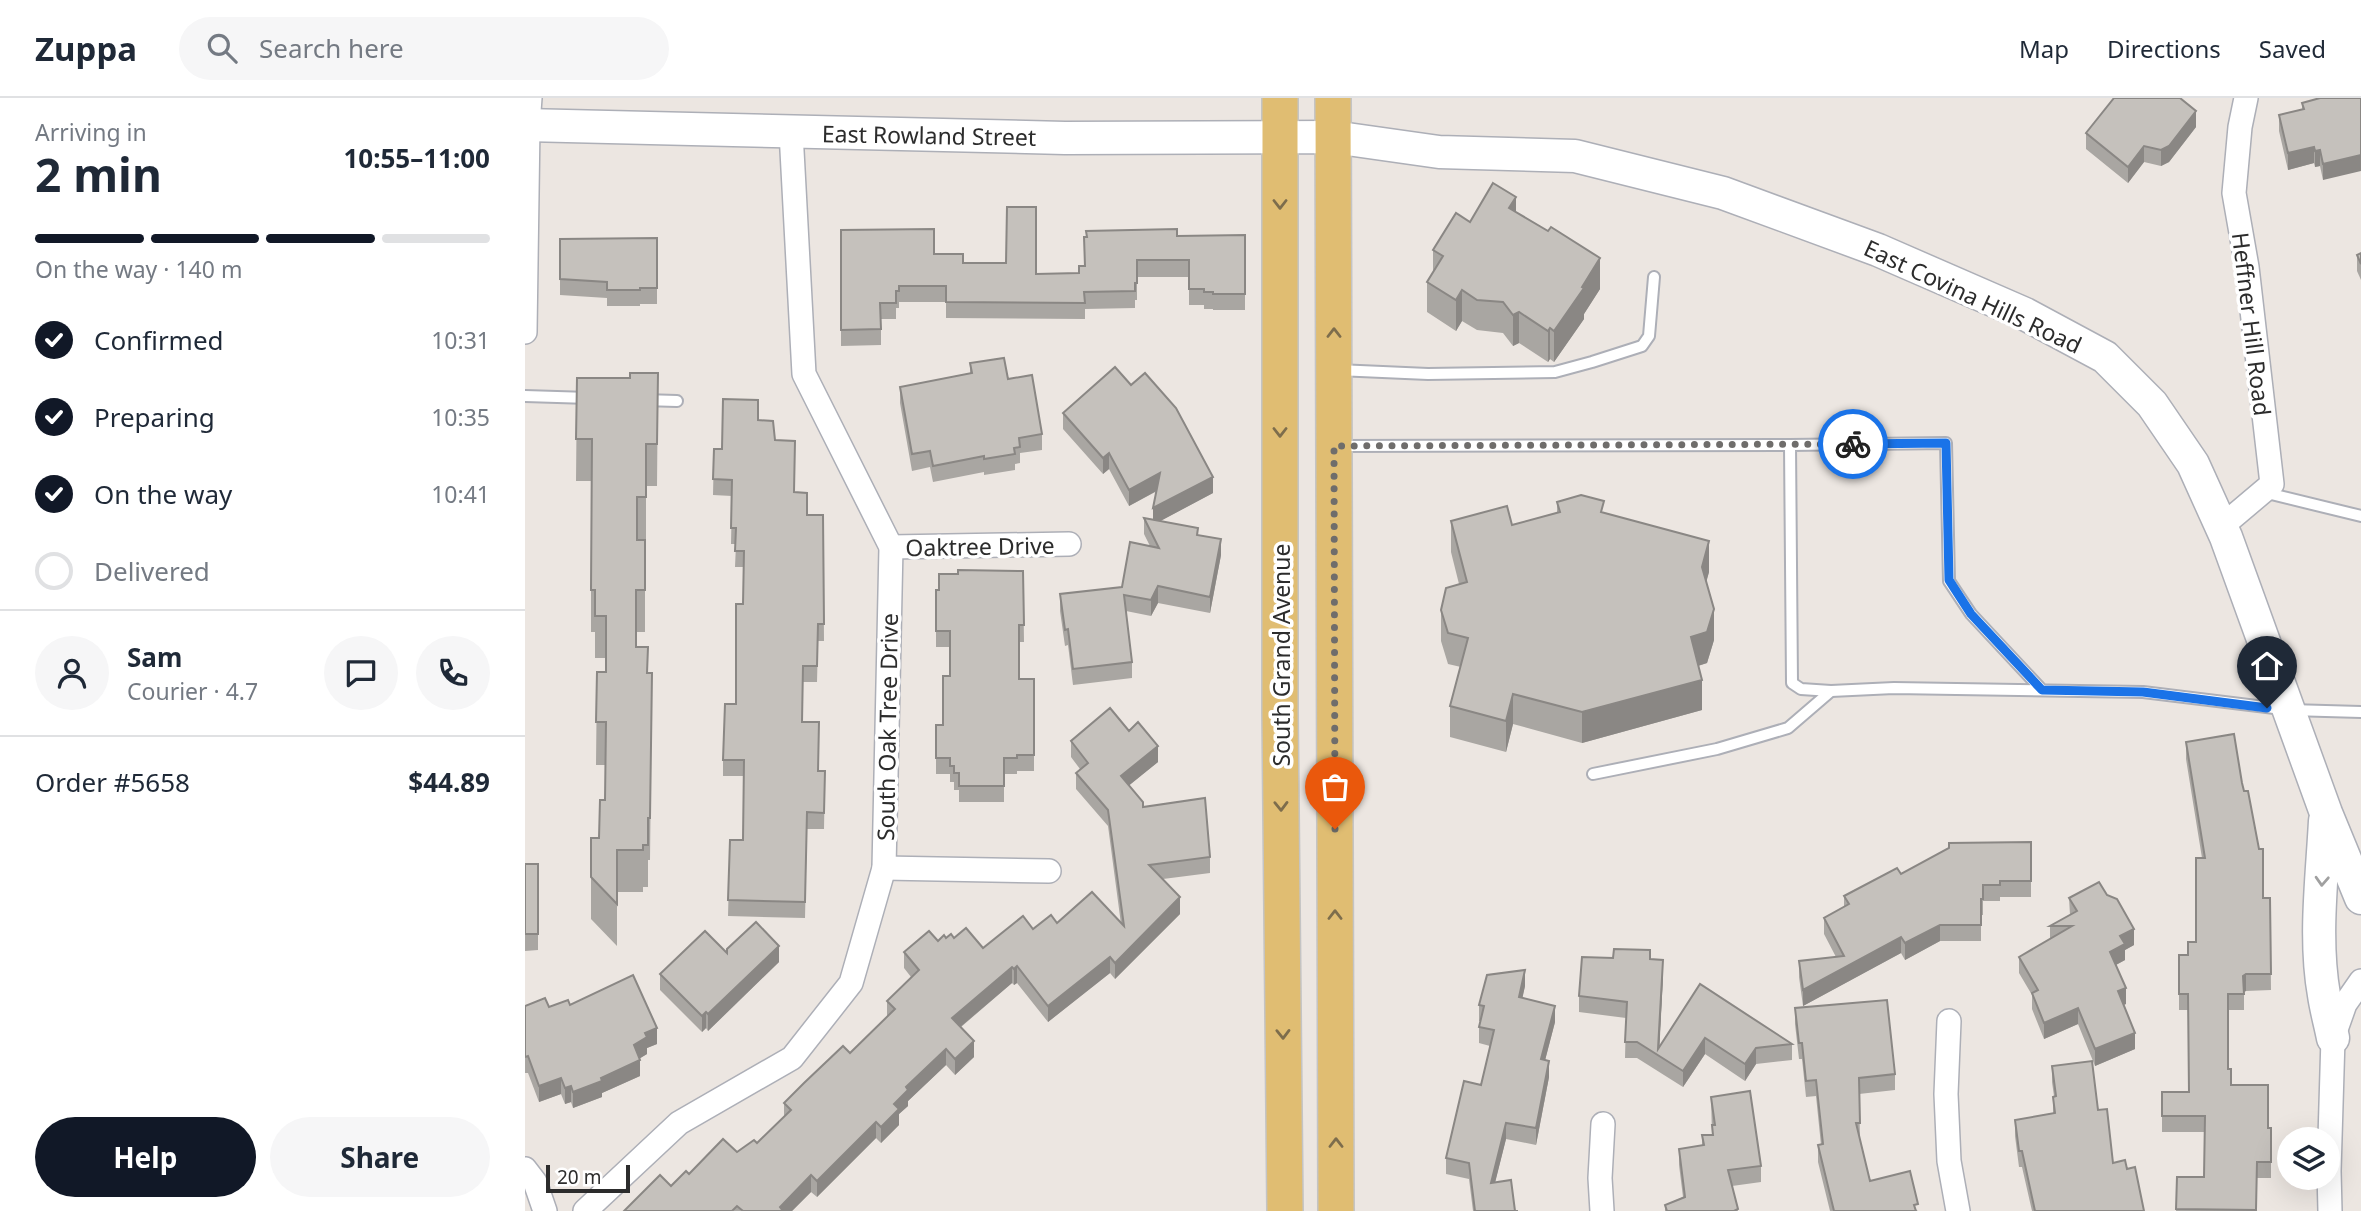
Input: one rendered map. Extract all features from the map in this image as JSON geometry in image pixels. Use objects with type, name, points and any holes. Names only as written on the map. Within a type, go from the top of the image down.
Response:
[{"type":"main road","name":"South Grand Avenue","points":[[1280,98],[1280,712],[1285,1211]]},
{"type":"main road","points":[[1333,98],[1336,1211]]},
{"type":"street","name":"Heffner Hill Road","points":[[2246,98],[2240,127],[2234,192],[2247,267],[2272,484],[2263,492]]},
{"type":"street","name":"East Rowland Street","points":[[528,116],[791,132],[1065,138],[1333,137]]},
{"type":"street","points":[[525,331],[528,116]]},
{"type":"street","name":"South Oak Tree Drive","points":[[585,1211],[679,1123],[792,1058],[851,983],[884,868],[891,547],[804,374],[791,132]]},
{"type":"street","name":"East Covina Hills Road","points":[[1333,137],[1439,152],[1575,156],[1710,190],[1878,250],[2013,308],[2105,357],[2152,404],[2193,464],[2221,527],[2326,813],[2361,898]]},
{"type":"street","points":[[2221,527],[2263,492]]},
{"type":"street","name":"Oaktree Drive","points":[[891,547],[1069,544]]},
{"type":"street","points":[[2326,813],[2320,922],[2323,993],[2333,1038],[2330,1211]]},
{"type":"street","points":[[884,868],[1049,871]]},
{"type":"street","points":[[2333,1038],[2345,1004],[2361,981]]},
{"type":"street","points":[[1949,1021],[1945,1094],[1949,1161],[1958,1211]]},
{"type":"street","points":[[1602,1211],[1600,1178],[1603,1124]]},
{"type":"street","points":[[525,1168],[535,1182],[545,1211]]},
{"type":"lane","points":[[1334,370],[1428,374],[1555,372],[1592,362],[1642,346],[1649,336],[1654,277]]},
{"type":"lane","points":[[525,396],[608,399]]},
{"type":"lane","points":[[635,400],[677,401]]},
{"type":"lane","points":[[1334,446],[1946,443],[1949,580],[1971,614],[2042,690]]},
{"type":"lane","points":[[1790,445],[1792,683],[1801,690],[1894,688],[2143,692],[2290,710],[2361,712]]},
{"type":"lane","points":[[2263,492],[2361,516]]},
{"type":"lane","points":[[1593,774],[1717,749],[1788,729],[1831,691]]},
{"type":"building","points":[[2114,98],[2180,98],[2196,111],[2169,146],[2161,150],[2144,146],[2128,167],[2086,133]]},
{"type":"building","points":[[2320,98],[2361,98],[2361,155],[2323,164],[2320,150],[2315,151],[2314,147],[2288,153],[2279,115],[2304,109],[2302,103]]},
{"type":"building","points":[[1493,183],[1516,197],[1509,208],[1548,231],[1551,227],[1600,258],[1582,287],[1584,288],[1554,331],[1550,328],[1548,331],[1519,312],[1513,315],[1503,302],[1477,300],[1462,290],[1456,300],[1427,282],[1443,256],[1433,250],[1456,213],[1470,222]]},
{"type":"building","points":[[1007,207],[1036,207],[1036,274],[1079,273],[1079,266],[1085,266],[1086,231],[1177,229],[1177,236],[1245,235],[1245,294],[1213,294],[1204,292],[1204,289],[1189,289],[1189,260],[1137,260],[1135,291],[1084,292],[1085,303],[946,302],[946,286],[899,286],[896,303],[880,303],[881,329],[841,330],[841,230],[934,229],[934,254],[963,254],[963,263],[1006,263]]},
{"type":"building","points":[[657,238],[657,288],[607,290],[607,282],[560,279],[560,239]]},
{"type":"building","points":[[1004,358],[1008,379],[1032,375],[1042,434],[1019,438],[1020,447],[1014,448],[1015,454],[984,459],[984,456],[933,466],[930,451],[912,454],[900,387],[972,373],[970,363]]},
{"type":"building","points":[[1115,367],[1131,385],[1145,373],[1176,408],[1213,477],[1153,508],[1160,473],[1129,490],[1109,453],[1103,458],[1063,413]]},
{"type":"building","points":[[630,373],[658,373],[657,444],[646,444],[646,497],[637,497],[637,540],[645,540],[645,590],[636,590],[636,647],[648,647],[647,673],[652,673],[650,818],[648,845],[643,845],[643,850],[617,850],[617,904],[591,877],[591,838],[599,838],[600,800],[605,800],[606,722],[596,722],[597,672],[606,672],[606,616],[595,616],[595,590],[591,590],[592,439],[576,439],[577,378],[630,378]]},
{"type":"building","points":[[723,399],[758,400],[758,420],[773,421],[775,440],[795,441],[794,492],[807,493],[807,515],[823,515],[824,624],[818,624],[817,666],[803,666],[802,722],[819,722],[818,771],[825,771],[824,813],[807,812],[805,902],[728,900],[730,840],[743,840],[744,760],[723,760],[725,704],[736,704],[736,604],[743,604],[744,551],[735,551],[736,528],[731,528],[732,480],[713,479],[714,449],[722,449]]},
{"type":"building","points":[[1581,495],[1604,501],[1601,512],[1709,541],[1702,567],[1714,609],[1707,632],[1691,637],[1702,680],[1582,712],[1513,694],[1506,721],[1450,706],[1468,638],[1448,633],[1441,610],[1446,588],[1467,582],[1451,521],[1507,506],[1512,525],[1560,512],[1557,502]]},
{"type":"building","points":[[1144,518],[1198,528],[1197,535],[1221,539],[1210,597],[1158,586],[1151,600],[1124,595],[1132,662],[1073,669],[1060,594],[1122,587],[1130,542],[1159,548]]},
{"type":"building","points":[[958,570],[1023,571],[1024,625],[1019,625],[1019,679],[1034,679],[1034,755],[1004,758],[1004,786],[959,786],[959,773],[954,773],[950,758],[936,758],[936,725],[943,725],[943,676],[950,676],[950,631],[936,631],[936,590],[939,590],[939,574],[958,574]]},
{"type":"building","points":[[1110,708],[1129,731],[1138,722],[1158,746],[1121,776],[1143,802],[1143,807],[1205,798],[1210,857],[1149,865],[1180,897],[1115,963],[1110,957],[1048,1006],[1017,966],[1014,969],[1012,967],[952,1018],[974,1041],[955,1059],[946,1049],[906,1087],[908,1090],[894,1104],[899,1109],[881,1127],[876,1122],[817,1181],[811,1175],[780,1207],[783,1211],[743,1211],[737,1206],[732,1211],[624,1211],[660,1175],[671,1186],[686,1171],[689,1174],[723,1139],[737,1152],[754,1140],[757,1143],[791,1110],[784,1103],[804,1083],[843,1046],[850,1053],[895,1009],[887,1001],[919,970],[904,952],[929,931],[938,941],[944,935],[946,938],[951,934],[954,938],[966,928],[983,948],[1023,916],[1033,929],[1051,915],[1057,923],[1092,892],[1124,926],[1108,810],[1076,773],[1088,763],[1071,741]]},
{"type":"building","points":[[2234,734],[2244,791],[2248,791],[2259,849],[2263,849],[2263,898],[2270,898],[2271,974],[2246,974],[2243,976],[2244,994],[2228,994],[2228,1069],[2231,1069],[2231,1085],[2268,1085],[2271,1162],[2257,1162],[2256,1210],[2176,1209],[2177,1177],[2204,1177],[2205,1116],[2162,1116],[2162,1092],[2189,1092],[2188,994],[2179,994],[2179,955],[2188,955],[2188,942],[2196,942],[2196,858],[2205,858],[2186,742]]},
{"type":"building","points":[[2031,842],[2031,881],[2000,881],[2000,885],[1983,885],[1981,925],[1940,925],[1905,943],[1901,937],[1803,990],[1799,961],[1844,956],[1824,918],[1849,904],[1844,896],[1897,868],[1901,874],[1949,848],[1949,843]]},
{"type":"building","points":[[525,864],[538,864],[538,934],[525,934]]},
{"type":"building","points":[[2099,882],[2107,895],[2117,899],[2134,929],[2120,936],[2125,944],[2110,952],[2126,988],[2118,991],[2135,1033],[2095,1049],[2078,1008],[2044,1023],[2032,993],[2038,990],[2019,957],[2072,926],[2050,926],[2077,911],[2069,898]]},
{"type":"building","points":[[756,922],[779,946],[708,1014],[706,1012],[702,1016],[660,974],[705,931],[727,953],[727,949]]},
{"type":"building","points":[[1614,949],[1650,950],[1650,959],[1663,960],[1658,1049],[1700,984],[1792,1044],[1756,1048],[1745,1064],[1705,1038],[1683,1071],[1637,1042],[1625,1042],[1627,1002],[1579,996],[1582,957],[1613,958]]},
{"type":"building","points":[[1525,970],[1519,997],[1555,1006],[1541,1059],[1549,1061],[1536,1128],[1506,1123],[1491,1183],[1511,1180],[1515,1211],[1475,1211],[1469,1163],[1446,1158],[1464,1081],[1481,1085],[1494,1030],[1479,1027],[1484,1006],[1479,1005],[1487,975]]},
{"type":"building","points":[[633,975],[657,1028],[645,1033],[647,1037],[634,1045],[640,1060],[601,1078],[602,1081],[573,1092],[571,1086],[565,1088],[561,1078],[539,1086],[528,1056],[525,1057],[525,1006],[545,998],[549,1007],[568,1000],[570,1005]]},
{"type":"building","points":[[1887,1000],[1895,1074],[1859,1078],[1860,1123],[1856,1123],[1870,1181],[1910,1171],[1918,1204],[1914,1205],[1916,1211],[1834,1211],[1818,1145],[1823,1144],[1816,1080],[1806,1081],[1795,1008]]},
{"type":"building","points":[[2092,1061],[2098,1110],[2107,1109],[2113,1163],[2125,1160],[2127,1169],[2135,1167],[2144,1211],[2035,1211],[2022,1151],[2019,1151],[2015,1120],[2055,1113],[2052,1066]]},
{"type":"building","points":[[1750,1091],[1761,1166],[1728,1170],[1738,1209],[1667,1211],[1665,1205],[1685,1197],[1679,1149],[1704,1145],[1702,1135],[1713,1135],[1712,1125],[1715,1125],[1711,1097]]},
{"type":"way so far","points":[[1335,829],[1334,446],[1853,444]]},
{"type":"route","points":[[1853,444],[1946,443],[1949,580],[1971,614],[2042,690],[2143,692],[2267,708]]}]
